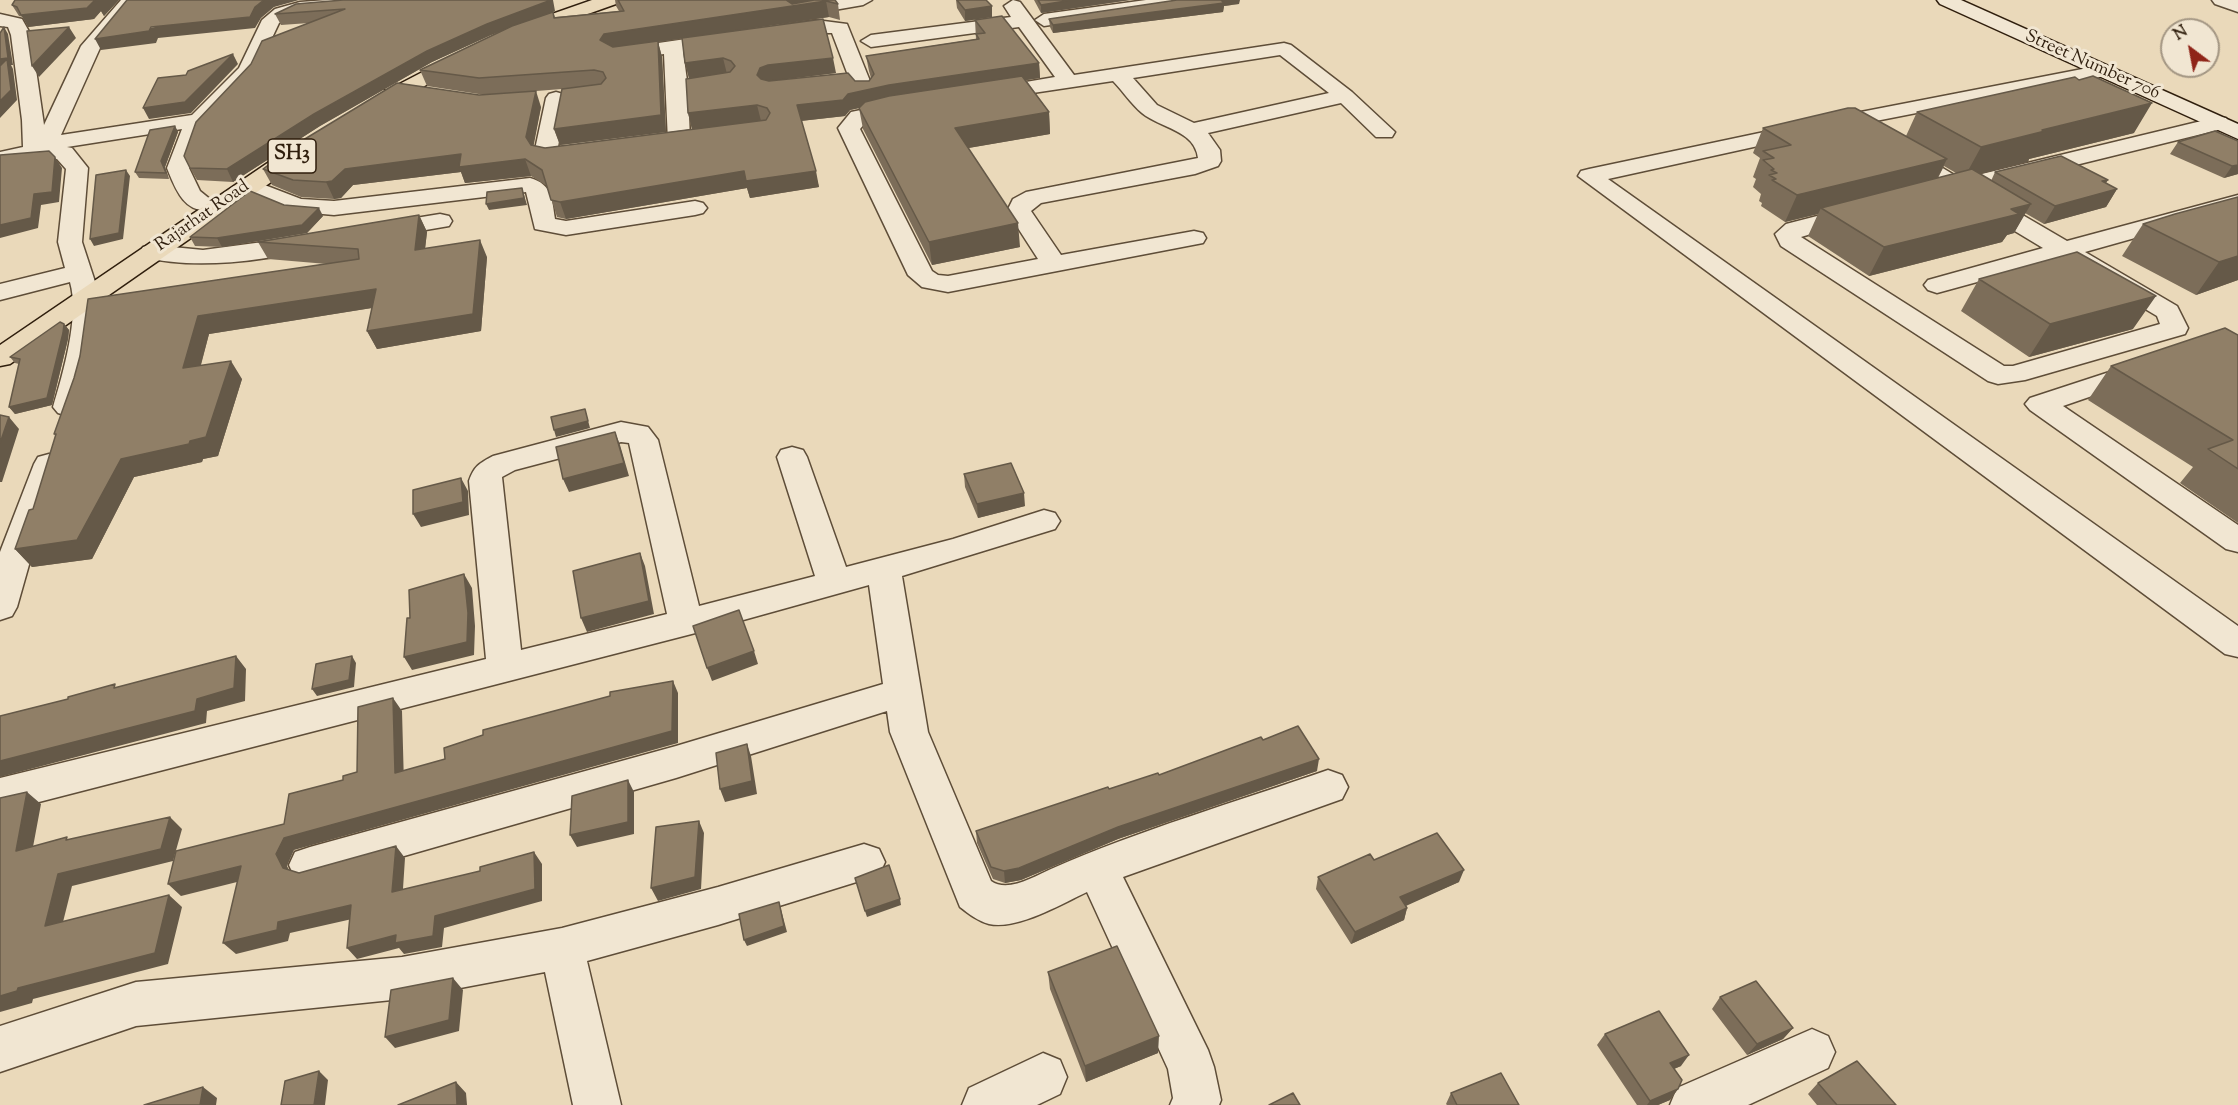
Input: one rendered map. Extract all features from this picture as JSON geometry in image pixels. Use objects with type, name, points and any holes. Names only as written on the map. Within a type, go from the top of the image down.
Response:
[{"type":"main road","name":"Rajarhat Road","points":[[0,342],[372,94],[415,69],[586,0]]},
{"type":"main road","name":"Rajarhat Road","points":[[0,358],[84,284],[152,252],[294,155],[400,90],[488,40],[610,0]]},
{"type":"street","points":[[38,147],[91,46],[105,27],[131,0]]},
{"type":"street","points":[[204,204],[190,195],[178,168],[190,133],[199,120],[248,70],[271,20],[286,6],[300,8],[390,0]]},
{"type":"street","points":[[772,14],[863,0]]},
{"type":"street","points":[[1009,0],[1021,21],[1078,69]]},
{"type":"street","points":[[1032,0],[1078,69]]},
{"type":"street","points":[[1044,20],[1185,0]]},
{"type":"street","name":"Street Number 706","points":[[1946,0],[2228,127]]},
{"type":"street","points":[[1981,0],[2238,112]]},
{"type":"street","points":[[906,18],[916,35]]},
{"type":"street","points":[[0,20],[15,23],[21,41],[38,147]]},
{"type":"street","points":[[871,41],[1021,21]]},
{"type":"street","points":[[646,36],[726,22]]},
{"type":"street","points":[[616,55],[816,26],[840,28],[862,85],[838,82]]},
{"type":"street","points":[[84,29],[105,27]]},
{"type":"street","points":[[0,50],[42,33]]},
{"type":"street","points":[[673,46],[688,87],[679,141]]},
{"type":"street","points":[[969,97],[1078,69],[1118,74],[1284,49],[1345,96],[1384,132]]},
{"type":"street","points":[[2103,71],[1840,122],[1589,176],[2238,644]]},
{"type":"street","points":[[1054,264],[1020,212],[1021,204],[1034,197],[1195,166],[1210,161],[1210,153],[1192,130],[1151,110],[1118,74]]},
{"type":"street","points":[[400,90],[433,96]]},
{"type":"street","points":[[578,96],[546,99],[545,154],[598,150]]},
{"type":"street","points":[[1192,130],[1345,96]]},
{"type":"street","points":[[925,104],[859,117],[849,128],[921,275],[931,282],[948,284],[1194,238]]},
{"type":"street","points":[[0,159],[38,147],[199,120]]},
{"type":"street","points":[[1927,195],[2228,127]]},
{"type":"street","points":[[1868,134],[2066,249],[2168,312],[2175,328],[2015,374],[1998,375],[1790,241],[1787,234],[1795,229],[1883,206]]},
{"type":"street","points":[[656,143],[702,138]]},
{"type":"street","points":[[0,607],[60,432],[77,374],[84,284],[70,242],[77,168],[64,153],[38,147]]},
{"type":"street","points":[[249,186],[297,206],[333,208],[530,185],[539,191],[544,224],[566,228],[695,208]]},
{"type":"street","points":[[1937,285],[2238,202]]},
{"type":"street","points":[[152,252],[203,258],[222,257],[440,222]]},
{"type":"street","points":[[0,292],[84,284]]},
{"type":"street","points":[[2171,360],[2040,404],[2238,541]]},
{"type":"street","points":[[505,668],[485,481],[488,471],[504,463],[621,432],[637,434],[643,440],[686,622]]},
{"type":"street","points":[[792,457],[834,583]]},
{"type":"street","points":[[0,795],[686,622],[959,549],[1044,521]]},
{"type":"street","points":[[884,570],[909,732],[942,807],[975,894],[991,905],[1021,902],[1097,868],[1328,787]]},
{"type":"street","points":[[310,865],[676,762],[903,692]]},
{"type":"street","points":[[0,1049],[136,1004],[402,978],[562,948],[718,906],[864,862]]},
{"type":"street","points":[[1097,868],[1191,1067],[1197,1100],[1194,1105]]},
{"type":"street","points":[[562,948],[597,1105]]},
{"type":"street","points":[[1694,1105],[1812,1052]]},
{"type":"street","points":[[986,1105],[1042,1077]]},
{"type":"building","points":[[15,0],[95,0],[87,8],[21,15],[17,7],[12,5]]},
{"type":"building","points":[[127,0],[264,0],[255,7],[250,17],[151,27],[149,31],[95,39]]},
{"type":"building","points":[[343,0],[551,0],[487,24],[427,51],[314,114],[227,169],[190,168],[184,156],[196,122],[251,64],[262,41],[345,9],[275,14],[296,4]]},
{"type":"building","points":[[618,0],[786,0],[792,4],[814,0],[835,0],[838,4],[826,1],[604,34],[600,40],[613,47],[658,41],[661,115],[554,129],[562,89],[601,84],[606,78],[603,72],[594,70],[479,78],[420,70],[512,26],[553,12],[554,18],[624,11]]},
{"type":"building","points":[[957,0],[986,0],[992,6],[965,10]]},
{"type":"building","points":[[1038,0],[1072,0],[1041,5]]},
{"type":"building","points":[[1177,0],[1221,0],[1224,3],[1053,25],[1049,19]]},
{"type":"building","points":[[1002,16],[1039,63],[889,85],[848,94],[843,100],[797,105],[816,171],[746,181],[744,171],[560,202],[551,200],[542,170],[525,159],[459,167],[461,154],[345,169],[332,181],[326,182],[293,180],[263,169],[295,145],[397,83],[479,95],[536,91],[526,137],[531,145],[545,148],[766,120],[770,113],[767,108],[757,105],[688,113],[686,79],[730,72],[735,66],[731,61],[723,58],[685,63],[682,38],[823,19],[833,58],[768,65],[760,68],[757,75],[769,81],[848,73],[855,81],[869,81],[874,74],[866,56],[979,39],[976,34],[985,33],[975,20]]},
{"type":"building","points":[[4,27],[8,58],[0,59],[0,33]]},
{"type":"building","points":[[69,27],[32,66],[27,31]]},
{"type":"building","points":[[233,54],[185,102],[143,108],[158,78],[186,75],[188,71]]},
{"type":"building","points":[[7,59],[11,90],[0,101],[0,66]]},
{"type":"building","points":[[1022,76],[1049,112],[955,128],[1018,223],[929,242],[859,108],[865,102],[889,96]]},
{"type":"building","points":[[2093,76],[2152,103],[1981,147],[1917,112],[2075,77],[2079,80]]},
{"type":"building","points":[[1855,108],[1947,159],[1797,195],[1772,180],[1776,179],[1769,175],[1777,173],[1771,170],[1774,169],[1763,160],[1774,158],[1763,151],[1791,145],[1763,128]]},
{"type":"building","points":[[175,126],[161,161],[166,173],[135,172],[150,130]]},
{"type":"building","points":[[2215,131],[2238,141],[2238,165],[2232,166],[2178,142]]},
{"type":"building","points":[[49,151],[55,157],[52,192],[34,194],[31,218],[0,225],[0,155]]},
{"type":"building","points":[[2061,156],[2108,180],[2102,181],[2117,189],[2055,206],[1995,172]]},
{"type":"building","points":[[1972,169],[2031,204],[2011,209],[2019,214],[1884,247],[1821,208]]},
{"type":"building","points":[[126,170],[119,233],[90,239],[96,175]]},
{"type":"building","points":[[522,188],[524,198],[486,204],[487,192]]},
{"type":"building","points":[[250,191],[284,205],[319,208],[302,225],[217,238],[190,237]]},
{"type":"building","points":[[2238,197],[2238,256],[2219,262],[2143,224],[2175,214]]},
{"type":"building","points":[[419,215],[415,250],[480,240],[473,314],[367,331],[376,289],[198,316],[183,368],[231,361],[206,437],[190,441],[189,444],[121,459],[77,540],[15,549],[29,510],[33,509],[56,434],[54,434],[74,378],[80,356],[88,299],[359,259],[358,249],[258,242]]},
{"type":"building","points":[[2077,252],[2156,296],[2050,324],[1979,279]]},
{"type":"building","points":[[60,322],[64,324],[63,333],[47,398],[9,407],[20,359],[10,357]]},
{"type":"building","points":[[2225,328],[2238,335],[2238,469],[2208,449],[2233,440],[2111,366]]},
{"type":"building","points":[[585,409],[588,421],[554,430],[551,417]]},
{"type":"building","points":[[0,415],[9,417],[0,443]]},
{"type":"building","points":[[615,432],[624,463],[563,479],[556,447]]},
{"type":"building","points":[[1011,463],[1024,493],[977,504],[964,474]]},
{"type":"building","points":[[461,478],[463,502],[413,514],[413,490]]},
{"type":"building","points":[[640,553],[649,601],[581,618],[573,571]]},
{"type":"building","points":[[464,574],[468,613],[467,642],[404,657],[407,618],[410,618],[409,590]]},
{"type":"building","points":[[739,610],[754,651],[707,668],[693,626]]},
{"type":"building","points":[[236,656],[234,688],[197,699],[195,711],[0,761],[0,716],[68,699],[68,697],[115,684],[114,688]]},
{"type":"building","points":[[352,656],[349,680],[312,689],[316,664]]},
{"type":"building","points":[[673,681],[672,731],[284,838],[276,854],[283,868],[299,873],[396,846],[392,892],[480,871],[480,867],[534,852],[535,889],[435,916],[433,936],[395,943],[396,935],[347,948],[351,905],[278,922],[277,930],[223,943],[241,866],[168,884],[176,851],[284,824],[289,794],[343,780],[343,776],[357,772],[358,707],[393,698],[395,773],[445,759],[444,748],[483,735],[483,730],[610,696],[610,692]]},
{"type":"building","points":[[1298,726],[1319,759],[1118,827],[1019,868],[1004,871],[991,867],[976,831],[1108,787],[1109,789],[1158,773],[1159,775],[1261,737],[1263,740]]},
{"type":"building","points":[[747,744],[752,781],[720,789],[716,753]]},
{"type":"building","points":[[628,780],[628,822],[570,835],[572,796]]},
{"type":"building","points":[[27,792],[16,851],[67,837],[66,840],[170,817],[161,849],[58,874],[45,926],[169,895],[155,953],[18,988],[17,991],[0,996],[0,798]]},
{"type":"building","points":[[699,821],[695,877],[651,888],[656,827]]},
{"type":"building","points":[[1437,833],[1464,870],[1400,897],[1407,908],[1355,932],[1318,877],[1370,854],[1374,860]]},
{"type":"building","points":[[889,865],[900,899],[865,911],[855,878]]},
{"type":"building","points":[[779,902],[784,926],[744,940],[739,914]]},
{"type":"building","points":[[1117,946],[1159,1036],[1085,1066],[1048,972]]},
{"type":"building","points":[[453,978],[449,1020],[385,1037],[391,990]]},
{"type":"building","points":[[1756,981],[1793,1028],[1757,1044],[1720,997]]},
{"type":"building","points":[[1659,1011],[1689,1055],[1670,1063],[1682,1080],[1678,1089],[1650,1101],[1605,1034]]},
{"type":"building","points":[[1857,1061],[1896,1105],[1837,1105],[1818,1083]]},
{"type":"building","points":[[319,1071],[314,1105],[281,1105],[285,1081]]},
{"type":"building","points":[[1501,1073],[1519,1105],[1457,1105],[1451,1093]]},
{"type":"building","points":[[456,1082],[457,1105],[398,1105]]},
{"type":"building","points":[[203,1087],[200,1105],[144,1105]]},
{"type":"building","points":[[1293,1093],[1300,1105],[1269,1105]]}]
